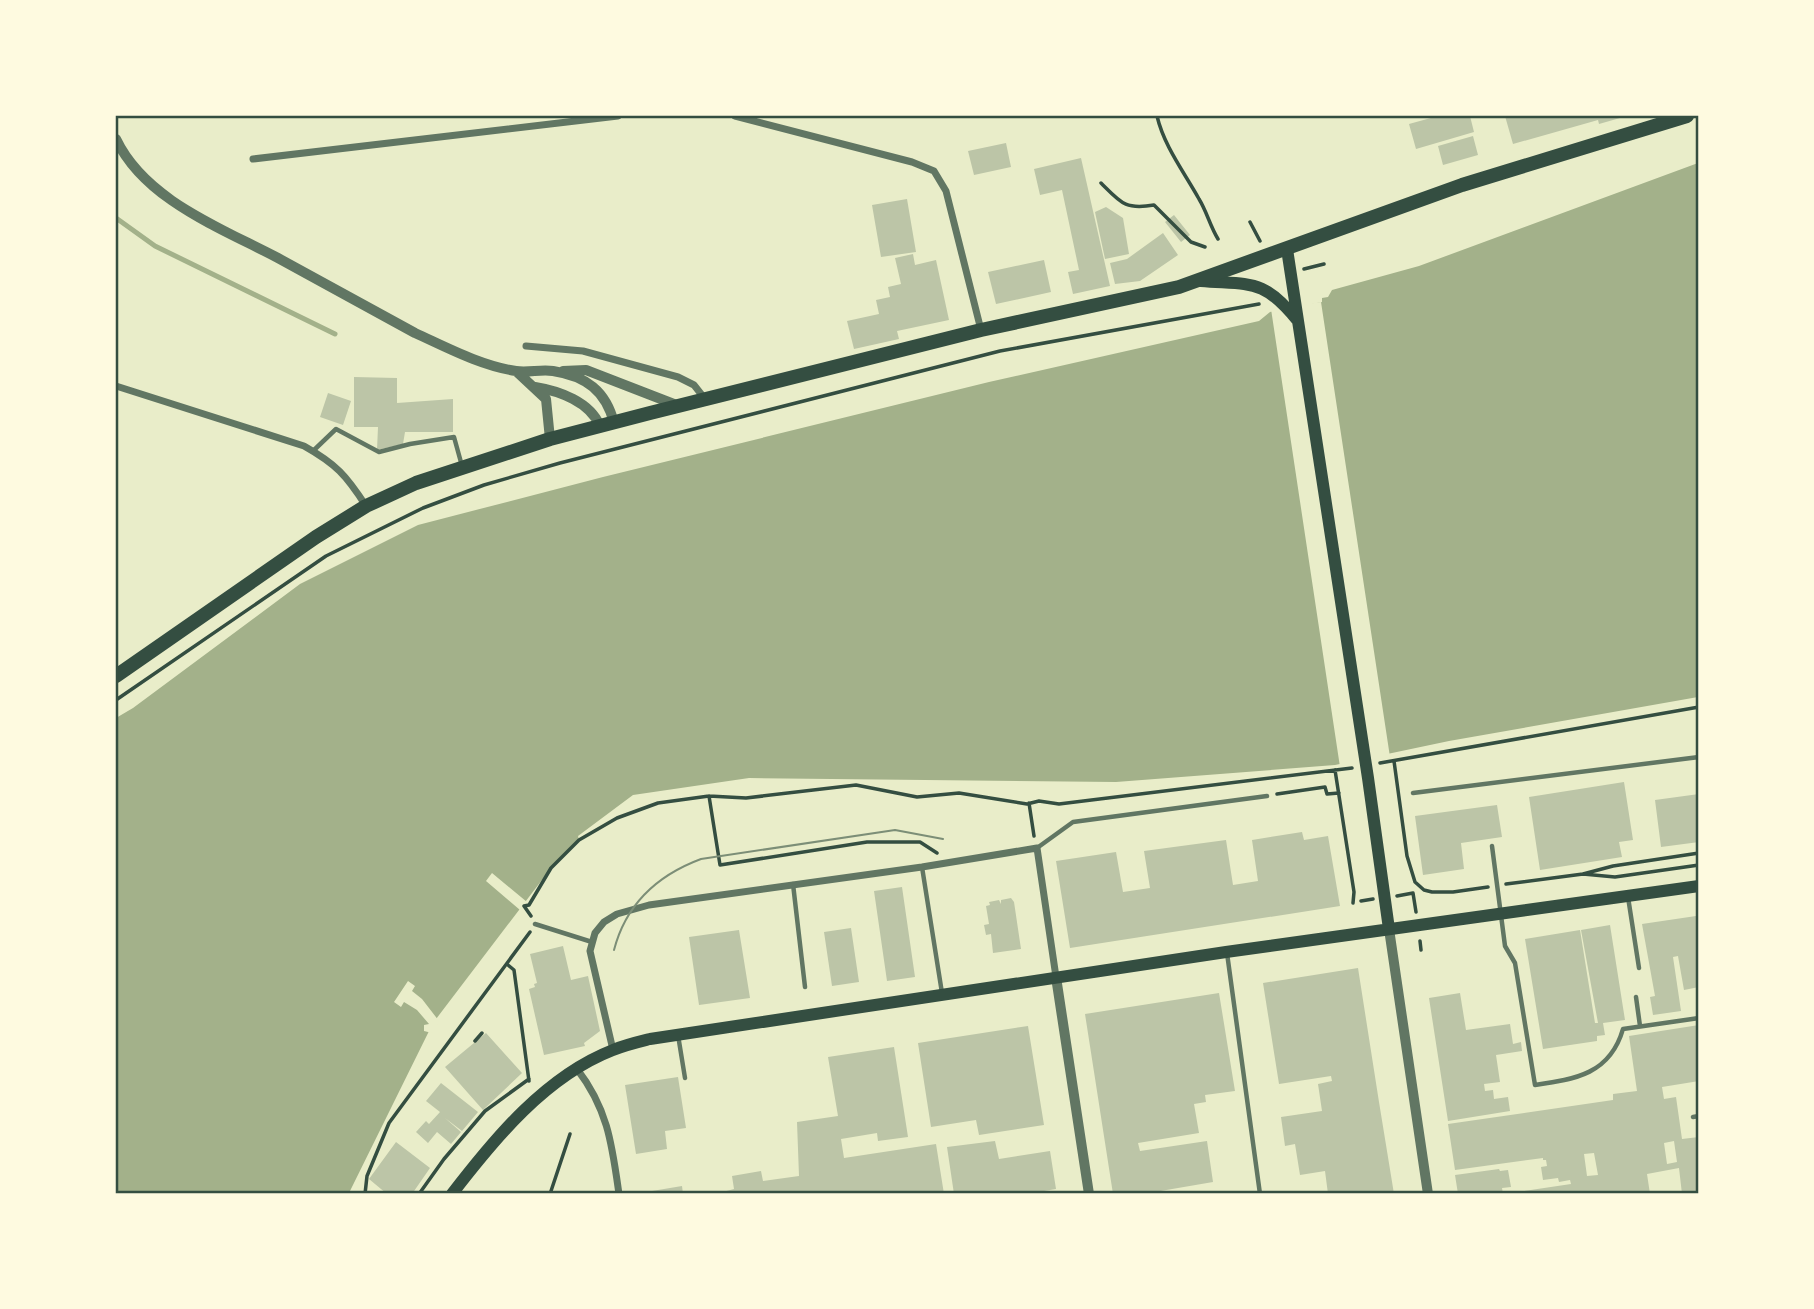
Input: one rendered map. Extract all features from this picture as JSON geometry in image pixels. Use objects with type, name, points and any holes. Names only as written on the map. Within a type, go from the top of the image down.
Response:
[{"type":"main road","points":[[116,676],[316,537],[366,506],[416,483],[550,439],[981,330],[1200,281],[1462,185],[1687,116]]},
{"type":"main road","points":[[1287,249],[1291,306],[1299,323],[1369,771],[1389,929]]},
{"type":"main road","points":[[1200,281],[1258,286],[1291,306]]},
{"type":"main road","points":[[453,1194],[485,1151],[538,1100],[577,1069],[613,1050],[650,1039],[1226,952],[1699,886]]},
{"type":"street","points":[[253,159],[618,116]]},
{"type":"street","points":[[735,116],[912,162],[934,171],[946,191],[981,330]]},
{"type":"street","points":[[116,139],[136,170],[178,205],[415,333],[452,350],[516,371],[586,370],[680,406]]},
{"type":"street","points":[[526,346],[583,351],[666,373],[694,385],[705,400]]},
{"type":"street","points":[[516,371],[546,398],[550,439]]},
{"type":"street","points":[[535,387],[554,390],[575,401],[607,425],[611,409],[601,393],[583,380],[553,371]]},
{"type":"street","points":[[116,386],[304,446],[328,459],[345,476],[366,506]]},
{"type":"street","points":[[613,1050],[590,951],[595,933],[604,922],[617,914],[633,909],[1037,848],[1088,1194]]},
{"type":"street","points":[[1389,929],[1428,1194]]},
{"type":"street","points":[[577,1069],[596,1096],[608,1128],[619,1194]]},
{"type":"lane","points":[[313,451],[336,429],[379,452],[410,443],[454,438],[462,467]]},
{"type":"lane","points":[[1413,793],[1699,757]]},
{"type":"lane","points":[[1037,848],[1073,822],[1267,796]]},
{"type":"lane","points":[[1492,846],[1505,946],[1516,963],[1535,1085],[1577,1079],[1602,1063],[1618,1047],[1623,1029],[1699,1017]]},
{"type":"lane","points":[[922,867],[943,994]]},
{"type":"lane","points":[[793,884],[804,987]]},
{"type":"lane","points":[[1628,896],[1639,968]]},
{"type":"lane","points":[[535,924],[593,942]]},
{"type":"lane","points":[[1226,952],[1260,1194]]},
{"type":"lane","points":[[1636,997],[1640,1026]]},
{"type":"lane","points":[[678,1034],[685,1078]]},
{"type":"path","points":[[1157,116],[1161,134],[1202,203],[1218,239]]},
{"type":"path","points":[[1101,183],[1126,205],[1135,208],[1154,205],[1191,242],[1205,247]]},
{"type":"path","points":[[1250,222],[1258,237]]},
{"type":"path","points":[[116,700],[326,556],[423,508],[484,485],[560,463],[1000,351],[1256,305],[1265,300]]},
{"type":"path","points":[[1369,771],[1394,761],[1699,707]]},
{"type":"path","points":[[1394,761],[1412,877],[1420,887],[1432,892],[1453,892],[1583,874],[1613,866],[1699,853]]},
{"type":"path","points":[[365,1194],[366,1176],[389,1124],[508,965],[535,924],[523,906],[529,905],[551,868],[579,840],[617,818],[658,803],[709,796],[746,798],[856,785],[917,797],[959,793],[1029,803],[1039,801],[1059,804],[1359,767]]},
{"type":"path","points":[[1335,770],[1354,892],[1353,902]]},
{"type":"path","points":[[1267,796],[1325,787],[1327,794],[1339,793]]},
{"type":"path","points":[[709,796],[720,865],[867,842],[920,842],[948,862]]},
{"type":"path","points":[[1029,803],[1037,848]]},
{"type":"path","points":[[1583,874],[1615,877],[1699,865]]},
{"type":"path","points":[[1412,895],[1420,887]]},
{"type":"path","points":[[508,965],[514,970],[531,1091],[538,1100]]},
{"type":"path","points":[[475,1041],[482,1033]]},
{"type":"path","points":[[419,1194],[451,1150],[485,1111],[529,1079]]},
{"type":"path","points":[[550,1194],[569,1134]]},
{"type":"shaded area","points":[[1698,163],[1698,697],[1449,741],[1335,765],[1116,782],[749,778],[633,795],[578,836],[579,840],[551,868],[433,1023],[349,1193],[116,1193],[116,718],[300,584],[418,525],[989,382],[1259,321],[1270,312],[1322,302],[1322,298],[1328,297],[1332,290],[1419,266]]},
{"type":"pier","points":[[1321,302],[1390,757],[1340,767],[1271,309]]},
{"type":"pier","points":[[492,873],[527,902],[520,910],[486,881]]},
{"type":"pier","points":[[408,981],[415,986],[412,991],[439,1021],[432,1033],[424,1031],[424,1025],[429,1024],[417,1010],[404,1002],[401,1007],[394,1002]]},
{"type":"building","points":[[1438,116],[1470,116],[1474,132],[1416,149],[1409,124]]},
{"type":"building","points":[[1505,116],[1627,116],[1599,124],[1598,120],[1513,144]]},
{"type":"building","points":[[1473,136],[1478,155],[1443,165],[1438,146]]},
{"type":"building","points":[[1006,143],[1011,167],[974,175],[968,151]]},
{"type":"building","points":[[1081,158],[1110,286],[1073,294],[1068,272],[1079,270],[1062,190],[1040,195],[1034,169]]},
{"type":"building","points":[[907,199],[916,252],[881,257],[872,205]]},
{"type":"building","points":[[1106,207],[1123,218],[1129,254],[1105,259],[1095,212]]},
{"type":"building","points":[[1174,215],[1190,235],[1181,242],[1165,222]]},
{"type":"building","points":[[1163,233],[1178,255],[1140,281],[1115,284],[1110,263],[1127,259]]},
{"type":"building","points":[[913,254],[915,265],[936,260],[949,320],[897,331],[899,339],[854,349],[847,321],[879,314],[876,300],[890,297],[888,287],[901,284],[895,258]]},
{"type":"building","points":[[1044,260],[1051,292],[996,304],[988,272]]},
{"type":"building","points":[[354,377],[397,378],[397,403],[453,399],[453,432],[405,432],[403,444],[377,450],[378,427],[354,427]]},
{"type":"building","points":[[328,393],[351,401],[343,425],[320,417]]},
{"type":"building","points":[[1624,782],[1633,840],[1619,842],[1622,857],[1540,870],[1529,797]]},
{"type":"building","points":[[1699,794],[1699,842],[1661,847],[1655,800]]},
{"type":"building","points":[[1497,805],[1502,837],[1461,843],[1464,869],[1423,875],[1415,816]]},
{"type":"building","points":[[1302,832],[1304,840],[1328,836],[1340,906],[1070,948],[1056,861],[1116,852],[1123,892],[1150,888],[1144,851],[1226,840],[1233,885],[1258,881],[1252,840]]},
{"type":"building","points":[[902,887],[915,977],[887,981],[874,891]]},
{"type":"building","points":[[1011,898],[1014,902],[1021,949],[993,953],[991,934],[986,935],[984,925],[989,924],[986,906],[990,905],[989,902],[999,900],[1001,904],[1001,900]]},
{"type":"building","points":[[1696,916],[1699,931],[1699,987],[1684,990],[1678,956],[1673,957],[1681,1011],[1653,1015],[1650,997],[1655,996],[1642,924]]},
{"type":"building","points":[[1610,925],[1625,1020],[1603,1023],[1605,1035],[1597,1036],[1597,1041],[1543,1049],[1525,939],[1580,930],[1595,1023],[1598,1023],[1581,930]]},
{"type":"building","points":[[851,928],[859,982],[832,986],[824,932]]},
{"type":"building","points":[[739,930],[750,998],[699,1005],[689,937]]},
{"type":"building","points":[[563,946],[571,980],[588,976],[600,1031],[584,1043],[585,1046],[544,1055],[529,989],[537,983],[530,954]]},
{"type":"building","points":[[1358,968],[1394,1194],[1328,1194],[1325,1171],[1300,1175],[1295,1144],[1285,1146],[1281,1117],[1322,1111],[1318,1084],[1332,1081],[1331,1076],[1279,1084],[1263,983]]},
{"type":"building","points":[[1219,993],[1235,1091],[1205,1095],[1206,1102],[1194,1104],[1199,1133],[1138,1143],[1140,1151],[1207,1141],[1213,1182],[1143,1194],[1113,1194],[1085,1014]]},
{"type":"building","points":[[1460,993],[1466,1030],[1510,1024],[1513,1044],[1521,1042],[1522,1051],[1496,1055],[1500,1082],[1484,1084],[1485,1091],[1493,1090],[1494,1099],[1508,1097],[1510,1111],[1448,1121],[1429,998]]},
{"type":"building","points":[[1699,1025],[1699,1081],[1662,1087],[1664,1099],[1676,1097],[1682,1139],[1699,1137],[1699,1194],[1682,1194],[1679,1168],[1647,1174],[1650,1194],[1505,1194],[1571,1184],[1570,1180],[1559,1182],[1558,1178],[1543,1180],[1541,1167],[1547,1166],[1543,1158],[1455,1170],[1448,1124],[1613,1100],[1613,1094],[1637,1091],[1629,1036]],"holes":[[[1674,1141],[1677,1162],[1667,1164],[1664,1143]],[[1594,1153],[1598,1175],[1587,1176],[1584,1154]]]},
{"type":"building","points":[[1028,1026],[1044,1125],[979,1135],[976,1120],[931,1127],[918,1043]]},
{"type":"building","points":[[486,1033],[522,1073],[483,1110],[445,1067]]},
{"type":"building","points":[[894,1047],[908,1137],[878,1141],[877,1133],[841,1139],[844,1158],[936,1144],[944,1194],[715,1194],[734,1189],[732,1176],[761,1171],[763,1181],[799,1176],[797,1122],[838,1116],[828,1057]]},
{"type":"building","points":[[678,1077],[686,1128],[665,1131],[667,1149],[636,1154],[625,1085]]},
{"type":"building","points":[[441,1083],[478,1112],[462,1131],[445,1118],[461,1132],[451,1144],[437,1132],[428,1143],[416,1132],[426,1121],[429,1124],[440,1112],[426,1101]]},
{"type":"building","points":[[995,1141],[999,1159],[1050,1151],[1056,1189],[1026,1194],[954,1194],[947,1147]]},
{"type":"building","points":[[396,1142],[430,1168],[412,1194],[387,1194],[369,1179]]},
{"type":"building","points":[[1508,1170],[1511,1187],[1502,1188],[1503,1194],[1458,1194],[1455,1175]]},
{"type":"building","points":[[682,1186],[683,1194],[646,1194],[646,1192]]},
{"type":"waterway","points":[[116,218],[155,246],[335,334]]},
{"type":"tram line","points":[[614,950],[627,919],[646,893],[671,874],[701,859],[895,830],[943,839]]}]
